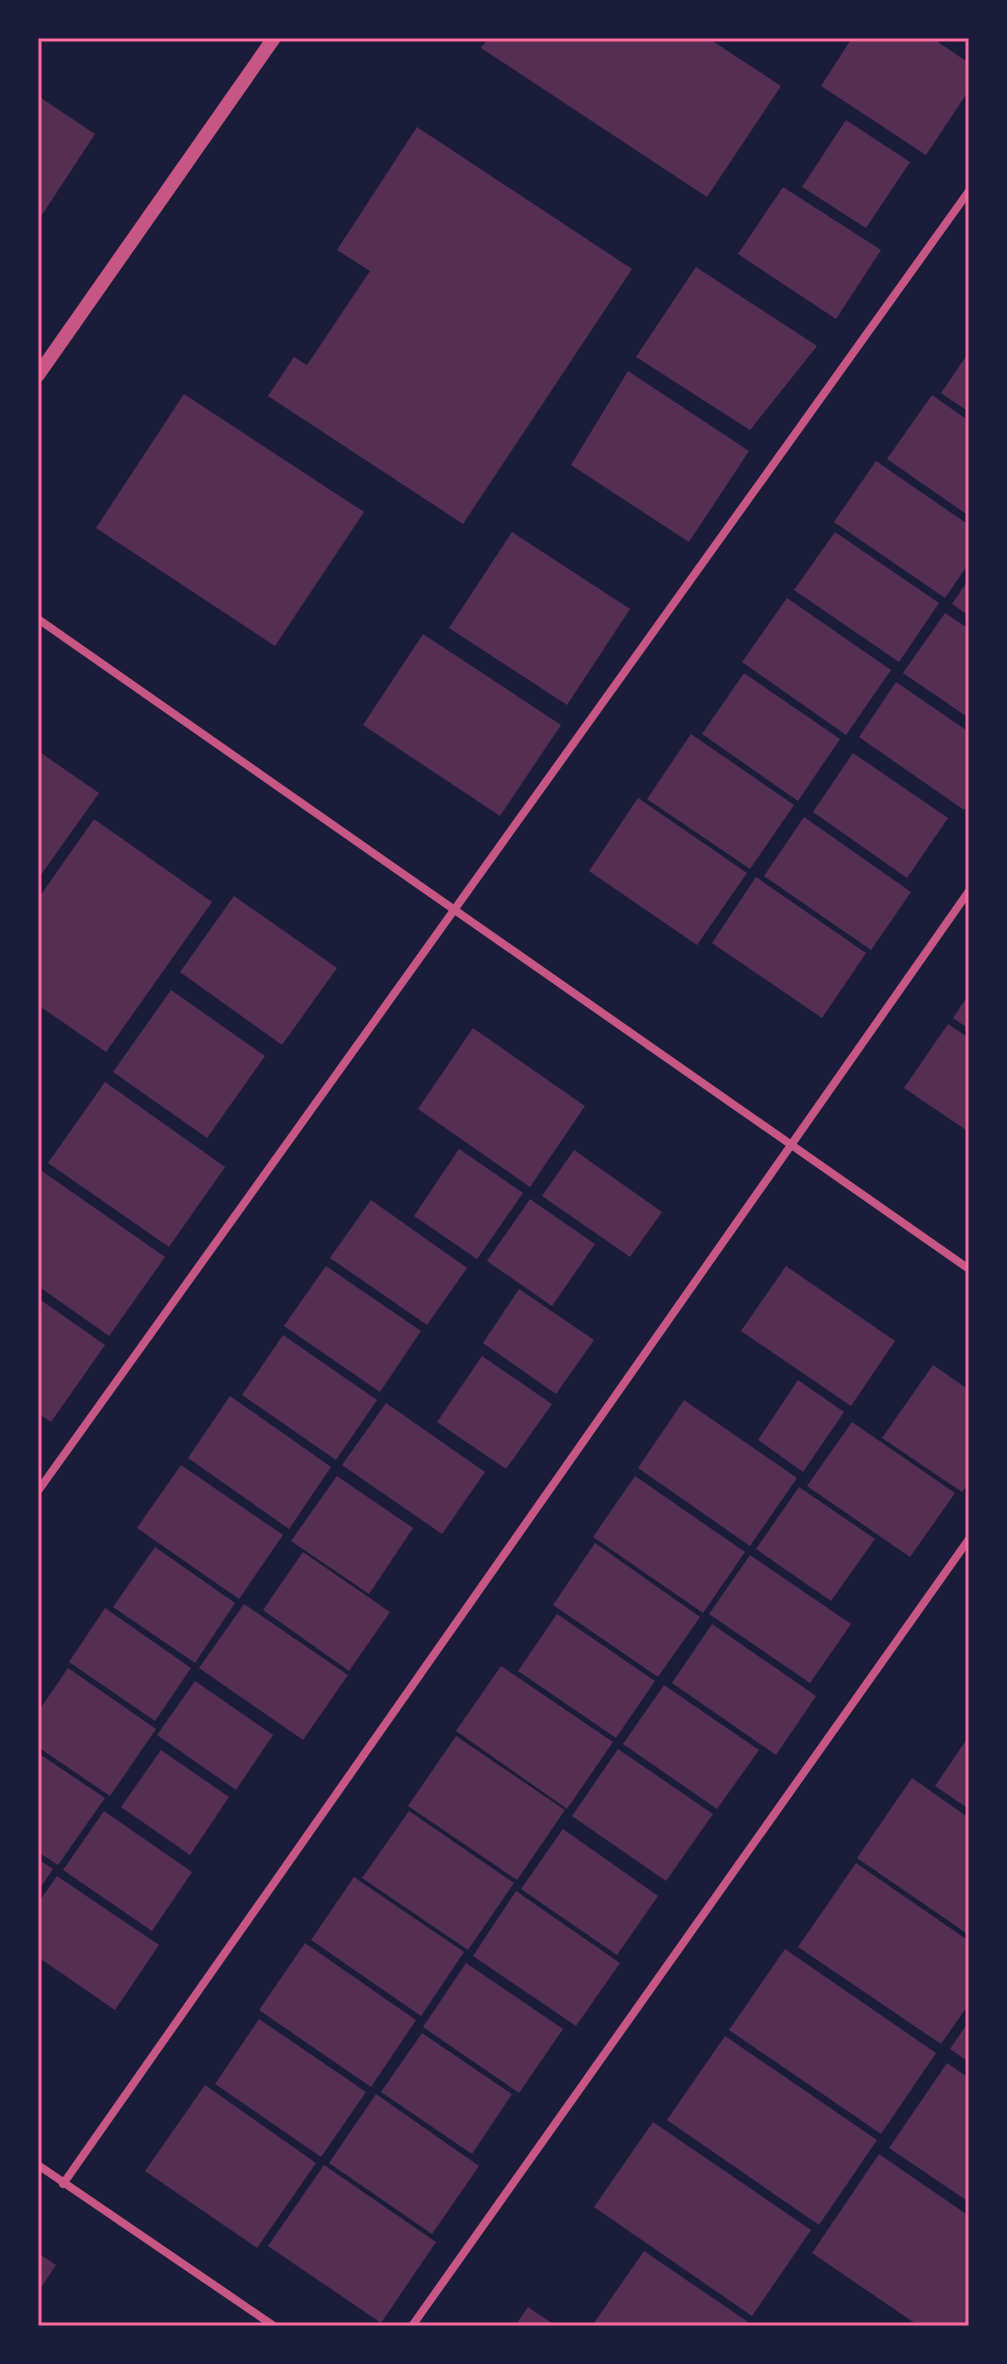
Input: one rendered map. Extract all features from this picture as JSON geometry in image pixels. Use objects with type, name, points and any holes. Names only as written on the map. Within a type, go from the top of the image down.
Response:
[{"type":"street","points":[[38,375],[274,38]]},
{"type":"street","points":[[38,1491],[969,191]]},
{"type":"street","points":[[38,619],[969,1269]]},
{"type":"street","points":[[63,2184],[969,891]]},
{"type":"street","points":[[412,2326],[969,1539]]},
{"type":"street","points":[[38,2165],[274,2326]]},
{"type":"building","points":[[488,38],[708,38],[781,86],[707,197],[481,48]]},
{"type":"building","points":[[852,38],[932,38],[969,63],[969,90],[926,155],[821,86]]},
{"type":"building","points":[[38,96],[95,134],[38,221]]},
{"type":"building","points":[[846,120],[910,162],[866,228],[802,187]]},
{"type":"building","points":[[417,127],[632,269],[463,524],[268,396],[294,357],[307,365],[370,271],[337,250]]},
{"type":"building","points":[[783,187],[881,250],[836,319],[738,254]]},
{"type":"building","points":[[696,267],[817,346],[750,430],[636,357]]},
{"type":"building","points":[[969,352],[969,412],[941,393]]},
{"type":"building","points":[[628,371],[749,451],[689,542],[571,465]]},
{"type":"building","points":[[184,394],[364,512],[275,646],[96,528]]},
{"type":"building","points":[[932,395],[969,421],[969,516],[887,459]]},
{"type":"building","points":[[876,461],[969,525],[969,563],[945,598],[834,522]]},
{"type":"building","points":[[512,532],[630,609],[567,705],[449,628]]},
{"type":"building","points":[[835,532],[939,603],[899,662],[794,590]]},
{"type":"building","points":[[969,579],[969,616],[952,604]]},
{"type":"building","points":[[787,598],[891,670],[846,735],[742,662]]},
{"type":"building","points":[[945,613],[969,629],[969,718],[903,673]]},
{"type":"building","points":[[423,634],[561,725],[500,816],[363,725]]},
{"type":"building","points":[[744,673],[840,739],[798,801],[702,734]]},
{"type":"building","points":[[896,682],[969,732],[969,803],[964,810],[859,737]]},
{"type":"building","points":[[691,734],[794,805],[750,869],[647,799]]},
{"type":"building","points":[[38,751],[99,793],[38,879]]},
{"type":"building","points":[[853,753],[948,818],[907,878],[813,812]]},
{"type":"building","points":[[638,798],[747,873],[697,945],[589,871]]},
{"type":"building","points":[[804,817],[911,892],[871,950],[764,876]]},
{"type":"building","points":[[94,819],[212,902],[106,1052],[38,1005],[38,899]]},
{"type":"building","points":[[756,877],[866,953],[822,1018],[712,943]]},
{"type":"building","points":[[234,896],[337,968],[282,1045],[180,972]]},
{"type":"building","points":[[171,990],[265,1056],[207,1138],[113,1072]]},
{"type":"building","points":[[969,994],[969,1029],[953,1018]]},
{"type":"building","points":[[948,1024],[969,1038],[969,1132],[904,1088]]},
{"type":"building","points":[[473,1028],[585,1106],[530,1187],[418,1109]]},
{"type":"building","points":[[105,1082],[225,1167],[169,1247],[48,1163]]},
{"type":"building","points":[[459,1149],[523,1193],[477,1259],[414,1216]]},
{"type":"building","points":[[574,1150],[662,1212],[630,1257],[542,1196]]},
{"type":"building","points":[[39,1169],[165,1257],[109,1336],[38,1286]]},
{"type":"building","points":[[530,1199],[595,1244],[552,1306],[487,1261]]},
{"type":"building","points":[[371,1200],[467,1268],[427,1325],[330,1258]]},
{"type":"building","points":[[326,1266],[421,1331],[380,1392],[284,1326]]},
{"type":"building","points":[[786,1266],[895,1341],[851,1406],[741,1331]]},
{"type":"building","points":[[519,1289],[594,1340],[556,1394],[483,1343]]},
{"type":"building","points":[[38,1298],[105,1345],[51,1422],[38,1413]]},
{"type":"building","points":[[283,1335],[377,1400],[336,1460],[242,1395]]},
{"type":"building","points":[[482,1356],[552,1404],[506,1469],[437,1422]]},
{"type":"building","points":[[933,1365],[969,1390],[969,1481],[962,1492],[882,1438]]},
{"type":"building","points":[[798,1380],[844,1412],[803,1472],[758,1440]]},
{"type":"building","points":[[230,1396],[331,1467],[289,1529],[188,1458]]},
{"type":"building","points":[[684,1400],[797,1478],[750,1546],[638,1468]]},
{"type":"building","points":[[386,1403],[485,1472],[442,1534],[342,1465]]},
{"type":"building","points":[[852,1422],[955,1493],[910,1557],[807,1486]]},
{"type":"building","points":[[181,1465],[283,1535],[239,1599],[137,1528]]},
{"type":"building","points":[[337,1476],[413,1528],[369,1594],[291,1541]]},
{"type":"building","points":[[635,1476],[745,1552],[703,1613],[593,1537]]},
{"type":"building","points":[[799,1487],[875,1539],[831,1601],[756,1549]]},
{"type":"building","points":[[595,1543],[700,1617],[658,1677],[553,1605]]},
{"type":"building","points":[[155,1547],[235,1603],[195,1663],[113,1607]]},
{"type":"building","points":[[303,1552],[390,1612],[349,1671],[263,1610]]},
{"type":"building","points":[[750,1555],[851,1624],[810,1683],[709,1614]]},
{"type":"building","points":[[244,1604],[348,1675],[303,1740],[199,1668]]},
{"type":"building","points":[[105,1608],[191,1668],[155,1721],[69,1662]]},
{"type":"building","points":[[557,1614],[655,1681],[616,1738],[518,1671]]},
{"type":"building","points":[[712,1624],[816,1696],[776,1755],[672,1683]]},
{"type":"building","points":[[501,1666],[613,1742],[567,1809],[456,1731]]},
{"type":"building","points":[[68,1668],[156,1729],[110,1796],[38,1747],[38,1712]]},
{"type":"building","points":[[195,1681],[273,1735],[236,1790],[157,1735]]},
{"type":"building","points":[[664,1685],[759,1750],[717,1809],[623,1744]]},
{"type":"building","points":[[456,1736],[565,1810],[517,1880],[408,1806]]},
{"type":"building","points":[[969,1736],[969,1809],[935,1786]]},
{"type":"building","points":[[618,1749],[713,1814],[666,1881],[572,1816]]},
{"type":"building","points":[[161,1750],[229,1797],[190,1855],[121,1807]]},
{"type":"building","points":[[38,1753],[105,1798],[58,1865],[38,1852]]},
{"type":"building","points":[[912,1778],[969,1818],[969,1935],[857,1858]]},
{"type":"building","points":[[104,1811],[192,1872],[152,1931],[63,1870]]},
{"type":"building","points":[[409,1811],[514,1883],[468,1950],[362,1878]]},
{"type":"building","points":[[563,1829],[658,1896],[617,1955],[521,1889]]},
{"type":"building","points":[[38,1859],[53,1869],[38,1891]]},
{"type":"building","points":[[856,1863],[969,1941],[969,2004],[941,2044],[798,1947]]},
{"type":"building","points":[[57,1876],[159,1945],[115,2010],[38,1957],[38,1903]]},
{"type":"building","points":[[354,1877],[464,1952],[421,2016],[311,1940]]},
{"type":"building","points":[[516,1891],[620,1963],[576,2026],[473,1956]]},
{"type":"building","points":[[305,1943],[416,2020],[371,2087],[259,2010]]},
{"type":"building","points":[[785,1949],[936,2053],[881,2134],[729,2030]]},
{"type":"building","points":[[466,1963],[563,2029],[519,2093],[423,2027]]},
{"type":"building","points":[[259,2019],[366,2092],[321,2157],[215,2084]]},
{"type":"building","points":[[969,2021],[969,2062],[950,2049]]},
{"type":"building","points":[[422,2033],[512,2094],[472,2154],[381,2092]]},
{"type":"building","points":[[725,2036],[877,2140],[819,2225],[667,2120]]},
{"type":"building","points":[[947,2063],[969,2078],[969,2202],[889,2148]]},
{"type":"building","points":[[205,2085],[316,2163],[257,2248],[145,2171]]},
{"type":"building","points":[[376,2094],[479,2166],[432,2234],[329,2163]]},
{"type":"building","points":[[653,2122],[811,2230],[752,2316],[594,2207]]},
{"type":"building","points":[[879,2154],[969,2216],[968,2326],[919,2326],[812,2253]]},
{"type":"building","points":[[324,2165],[436,2242],[381,2323],[268,2246]]},
{"type":"building","points":[[644,2251],[748,2322],[745,2326],[592,2326]]},
{"type":"building","points":[[38,2253],[56,2265],[38,2292]]},
{"type":"building","points":[[528,2307],[556,2326],[515,2326]]}]
